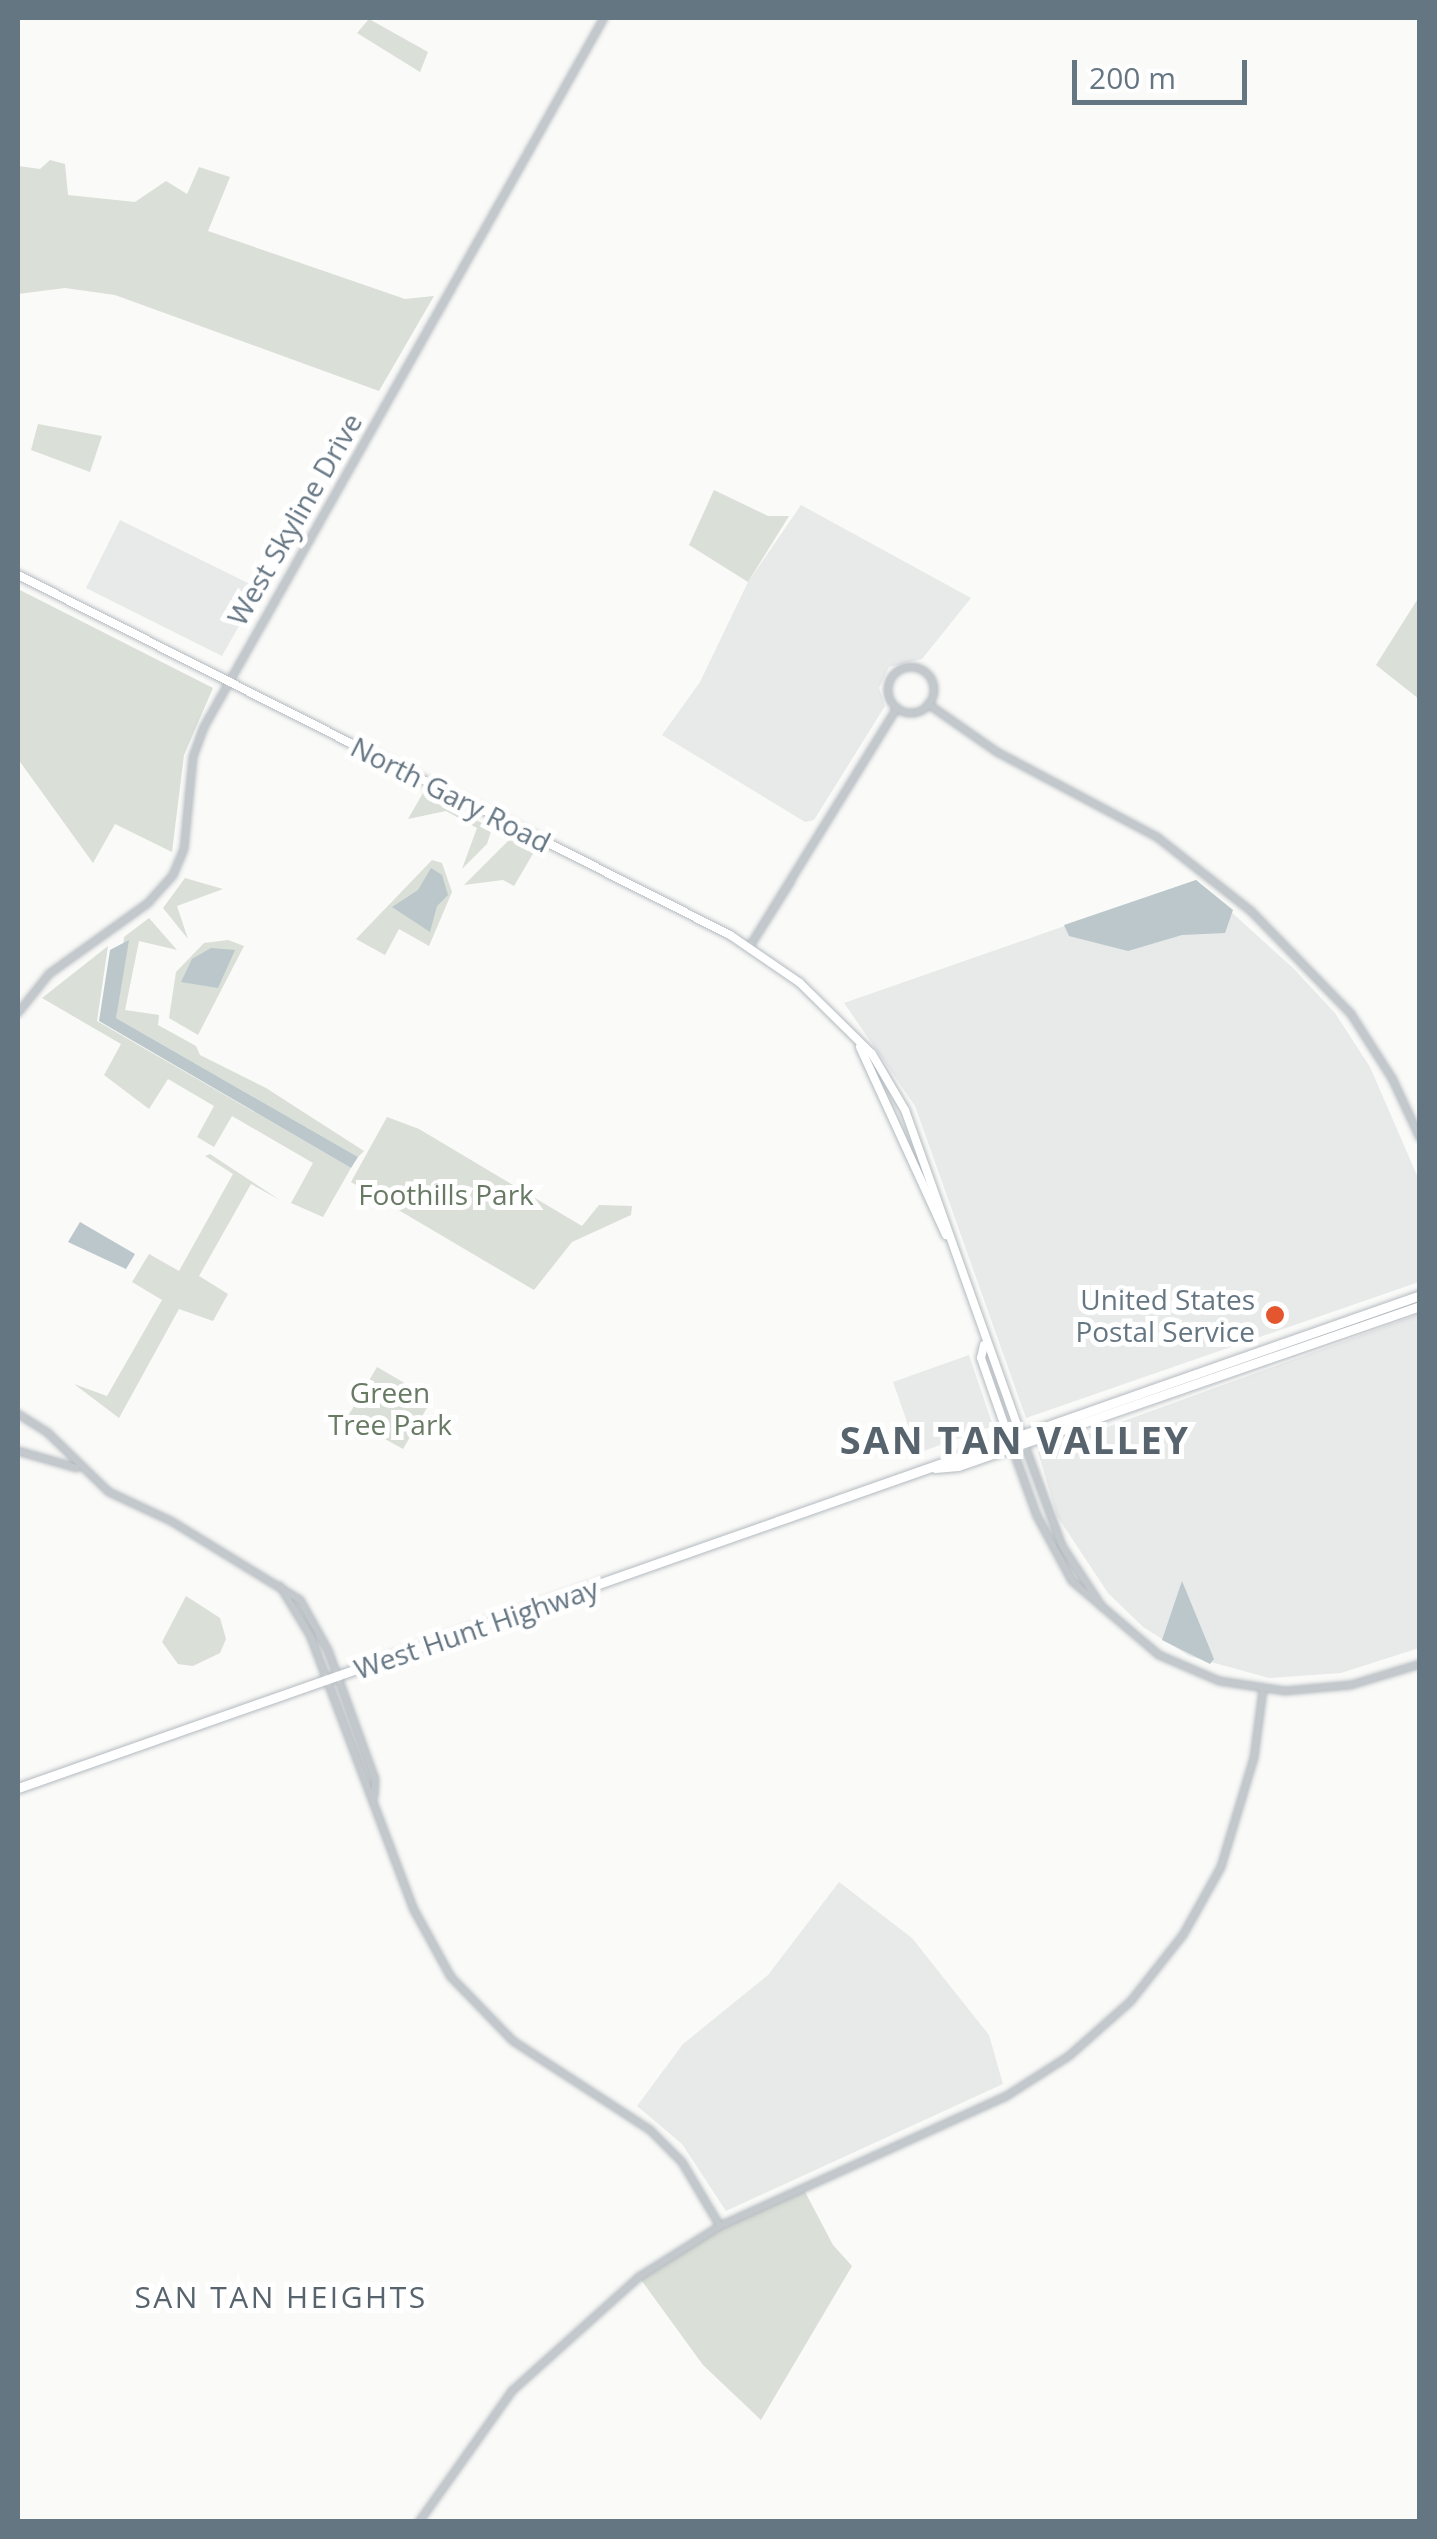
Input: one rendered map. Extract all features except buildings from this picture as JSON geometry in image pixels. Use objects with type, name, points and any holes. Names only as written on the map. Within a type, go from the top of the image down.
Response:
[{"type":"main road","name":"North Gary Road","points":[[18,575],[750,946],[800,983],[860,1047],[872,1054],[911,1123],[984,1345],[1001,1377],[1022,1438]]},
{"type":"main road","name":"West Hunt Highway","points":[[18,1788],[1348,1325],[1420,1296]]},
{"type":"main road","name":"West Hunt Highway","points":[[1348,1325],[1420,1306]]},
{"type":"main road","name":"North Gary Road","points":[[984,1345],[984,1365],[1010,1442]]},
{"type":"main road","points":[[984,1365],[1001,1377]]},
{"type":"street","name":"West Skyline Drive","points":[[18,1013],[48,974],[148,904],[173,875],[184,849],[192,757],[228,680],[604,18]]},
{"type":"street","points":[[750,946],[897,708],[889,682],[912,667],[933,684],[928,704],[917,712],[897,708]]},
{"type":"street","points":[[928,704],[997,752],[1170,846],[1250,911],[1351,1014],[1392,1078],[1420,1138]]},
{"type":"street","points":[[18,1414],[56,1440],[77,1468]]},
{"type":"street","name":"North Gary Road","points":[[1022,1438],[1062,1546],[1105,1612]]},
{"type":"street","name":"North Gary Road","points":[[1010,1442],[1061,1565],[1105,1612],[1175,1664],[1263,1690],[1330,1689],[1420,1664]]},
{"type":"street","points":[[18,1451],[77,1468],[280,1586],[317,1626],[359,1735],[374,1797]]},
{"type":"street","points":[[280,1586],[327,1680],[413,1908],[460,1988],[522,2048],[650,2130],[682,2162],[720,2226]]},
{"type":"street","points":[[419,2522],[478,2433],[538,2362],[639,2276],[720,2226],[1005,2097],[1070,2056],[1131,2001],[1183,1935],[1221,1867],[1254,1758],[1263,1690]]},
{"type":"shaded area","points":[[801,505],[971,598],[922,659],[889,667],[879,688],[885,706],[814,820],[805,822],[662,735],[700,682],[748,582]]},
{"type":"shaded area","points":[[120,520],[260,589],[222,656],[86,588]]},
{"type":"shaded area","points":[[431,868],[442,875],[448,895],[437,906],[430,932],[392,907],[418,890]]},
{"type":"shaded area","points":[[1196,880],[1293,968],[1335,1013],[1370,1067],[1419,1180],[1419,1282],[1026,1418],[915,1106],[844,1003]]},
{"type":"shaded area","points":[[1196,880],[1233,910],[1225,933],[1182,935],[1128,951],[1069,936],[1064,925]]},
{"type":"shaded area","points":[[129,940],[116,1018],[358,1157],[351,1168],[99,1021],[110,950]]},
{"type":"shaded area","points":[[211,948],[235,950],[218,988],[181,982],[192,959]]},
{"type":"shaded area","points":[[80,1222],[135,1254],[126,1269],[68,1242]]},
{"type":"shaded area","points":[[1419,1314],[1419,1648],[1341,1673],[1269,1678],[1189,1656],[1143,1627],[1108,1593],[1057,1516],[1038,1452]]},
{"type":"shaded area","points":[[969,1355],[993,1426],[918,1453],[893,1382]]},
{"type":"shaded area","points":[[1182,1581],[1214,1659],[1210,1664],[1162,1640]]},
{"type":"shaded area","points":[[839,1882],[912,1938],[989,2035],[1003,2084],[726,2211],[682,2144],[637,2106],[683,2044],[768,1975]]},
{"type":"green space","points":[[369,19],[428,52],[420,72],[357,33]]},
{"type":"green space","points":[[50,160],[65,164],[68,195],[135,202],[166,181],[187,194],[199,167],[230,177],[208,231],[405,299],[434,296],[379,391],[115,295],[65,288],[18,294],[18,166],[40,169]]},
{"type":"green space","points":[[38,424],[102,436],[90,472],[31,450]]},
{"type":"green space","points":[[714,490],[768,516],[789,516],[748,582],[689,545]]},
{"type":"green space","points":[[18,589],[213,688],[184,755],[172,852],[115,824],[93,863],[18,759]]},
{"type":"green space","points":[[1419,597],[1419,699],[1376,665]]},
{"type":"green space","points":[[423,793],[492,828],[487,844],[462,869],[477,828],[446,811],[408,819]]},
{"type":"green space","points":[[511,838],[534,852],[514,886],[503,880],[464,885]]},
{"type":"green space","points":[[432,860],[442,863],[452,892],[429,946],[399,929],[385,955],[356,939]]},
{"type":"green space","points":[[185,878],[223,889],[177,906],[188,939],[163,908]]},
{"type":"green space","points":[[149,918],[177,950],[139,941],[125,1010],[159,1015],[158,1025],[196,1046],[200,1055],[266,1088],[364,1151],[358,1157],[116,1018],[124,937]]},
{"type":"green space","points":[[228,940],[244,946],[198,1035],[169,1018],[176,972],[204,943]]},
{"type":"green space","points":[[108,946],[97,1021],[351,1168],[323,1217],[291,1203],[313,1163],[232,1116],[214,1147],[197,1137],[214,1106],[168,1079],[149,1109],[104,1075],[121,1044],[42,998]]},
{"type":"green space","name":"Foothills Park","points":[[387,1117],[419,1129],[582,1226],[599,1205],[632,1206],[631,1215],[572,1242],[534,1290],[351,1182]]},
{"type":"green space","points":[[210,1154],[280,1200],[251,1184],[199,1276],[228,1294],[213,1321],[179,1309],[119,1418],[74,1384],[107,1396],[162,1300],[132,1282],[149,1254],[179,1271],[233,1174],[205,1156]]},
{"type":"green space","name":"Green Tree Park","points":[[377,1367],[432,1399],[403,1449],[347,1418]]},
{"type":"green space","points":[[186,1596],[220,1618],[226,1639],[220,1653],[193,1666],[178,1664],[162,1642]]},
{"type":"green space","points":[[803,2188],[833,2245],[852,2266],[761,2420],[703,2365],[639,2277],[720,2226]]},
{"type":"place","name":"United States Postal Service","points":[[1275,1315]]},
{"type":"district","name":"SAN TAN VALLEY","points":[[1015,1440]]},
{"type":"district","name":"SAN TAN HEIGHTS","points":[[281,2297]]}]
